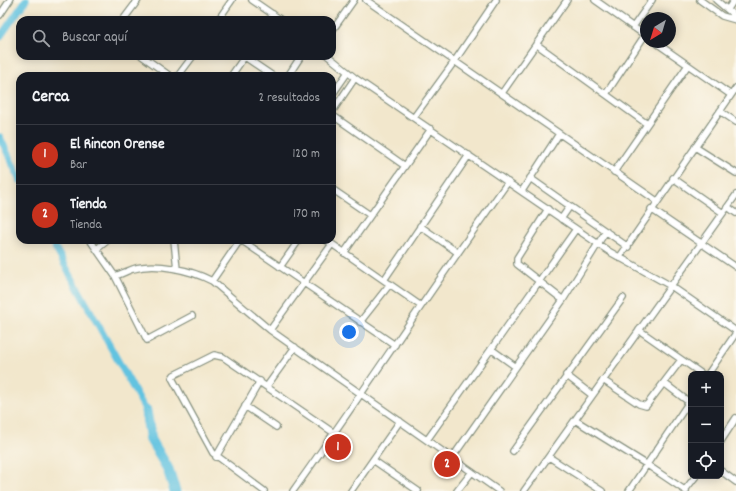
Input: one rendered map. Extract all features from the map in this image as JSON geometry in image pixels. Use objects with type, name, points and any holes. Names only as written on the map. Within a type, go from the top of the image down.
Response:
[{"type":"street","points":[[0,15],[10,0]]},
{"type":"street","points":[[125,16],[138,0]]},
{"type":"street","points":[[221,16],[232,0]]},
{"type":"street","points":[[252,0],[276,16]]},
{"type":"street","points":[[336,25],[354,0]]},
{"type":"street","points":[[366,0],[657,201]]},
{"type":"street","points":[[414,117],[496,0]]},
{"type":"street","points":[[502,93],[567,0]]},
{"type":"street","points":[[595,0],[640,31]]},
{"type":"street","points":[[633,27],[652,0]]},
{"type":"street","points":[[700,0],[722,16],[736,18]]},
{"type":"street","points":[[716,0],[728,9],[736,18]]},
{"type":"street","points":[[728,9],[734,0]]},
{"type":"street","points":[[536,44],[647,124]]},
{"type":"street","points":[[606,94],[640,44]]},
{"type":"street","points":[[664,48],[731,95]]},
{"type":"street","points":[[148,60],[164,72]]},
{"type":"street","points":[[181,72],[189,60]]},
{"type":"street","points":[[234,72],[242,60]]},
{"type":"street","points":[[250,60],[267,72]]},
{"type":"street","points":[[291,72],[298,60]]},
{"type":"street","points":[[333,60],[355,78],[470,155],[561,219],[619,258],[671,286],[736,332],[710,371]]},
{"type":"street","points":[[614,172],[688,65]]},
{"type":"street","points":[[336,89],[348,72]]},
{"type":"street","points":[[336,108],[355,78]]},
{"type":"street","points":[[619,258],[736,88]]},
{"type":"street","points":[[720,111],[736,122]]},
{"type":"street","points":[[336,117],[405,166]]},
{"type":"street","points":[[344,252],[431,129]]},
{"type":"street","points":[[522,191],[559,134]]},
{"type":"street","points":[[694,147],[736,173]]},
{"type":"street","points":[[384,280],[470,155]]},
{"type":"street","points":[[530,178],[628,247]]},
{"type":"street","points":[[673,178],[723,213]]},
{"type":"street","points":[[293,491],[362,395],[458,252],[508,182]]},
{"type":"street","points":[[336,192],[370,215]]},
{"type":"street","points":[[524,491],[736,196]]},
{"type":"street","points":[[561,219],[570,206]]},
{"type":"street","points":[[728,207],[736,213]]},
{"type":"street","points":[[548,209],[516,262],[517,266],[563,300]]},
{"type":"street","points":[[652,209],[736,267]]},
{"type":"street","points":[[420,226],[458,252]]},
{"type":"street","points":[[427,440],[576,229]]},
{"type":"street","points":[[452,458],[563,300],[597,242],[606,231]]},
{"type":"street","points":[[93,244],[115,276],[147,340],[192,316]]},
{"type":"street","points":[[97,249],[103,244]]},
{"type":"street","points":[[174,244],[177,269]]},
{"type":"street","points":[[212,281],[237,244]]},
{"type":"street","points":[[246,244],[395,345]]},
{"type":"street","points":[[280,267],[296,244]]},
{"type":"street","points":[[270,330],[332,244],[421,306]]},
{"type":"street","points":[[115,276],[134,269],[177,269],[203,276],[212,281],[270,330],[499,491]]},
{"type":"street","points":[[360,322],[390,284]]},
{"type":"street","points":[[513,451],[566,375],[623,298]]},
{"type":"street","points":[[639,330],[698,371]]},
{"type":"street","points":[[267,386],[294,347]]},
{"type":"street","points":[[491,349],[516,366]]},
{"type":"street","points":[[264,491],[216,457],[209,447],[173,376],[214,356],[228,359],[334,433]]},
{"type":"street","points":[[603,380],[644,406],[681,360]]},
{"type":"street","points":[[566,375],[592,395]]},
{"type":"street","points":[[216,457],[260,381]]},
{"type":"street","points":[[664,383],[688,399]]},
{"type":"street","points":[[629,491],[688,403]]},
{"type":"street","points":[[245,406],[276,427]]},
{"type":"street","points":[[724,435],[736,418]]},
{"type":"street","points":[[575,420],[646,464],[685,491],[694,479]]},
{"type":"street","points":[[351,491],[400,421]]},
{"type":"street","points":[[731,426],[736,430]]},
{"type":"street","points":[[548,457],[602,491]]},
{"type":"street","points":[[373,460],[418,491]]},
{"type":"street","points":[[457,491],[472,472]]},
{"type":"street","points":[[724,473],[736,482]]},
{"type":"waterway","points":[[0,37],[26,0]]},
{"type":"waterway","points":[[0,137],[16,171]]},
{"type":"waterway","points":[[53,244],[146,411]]},
{"type":"waterway","points":[[146,411],[151,440],[168,469],[175,491]]},
{"type":"place","name":"El Rincon Orense","points":[[338,447]]},
{"type":"place","name":"Tienda","points":[[447,464]]}]
